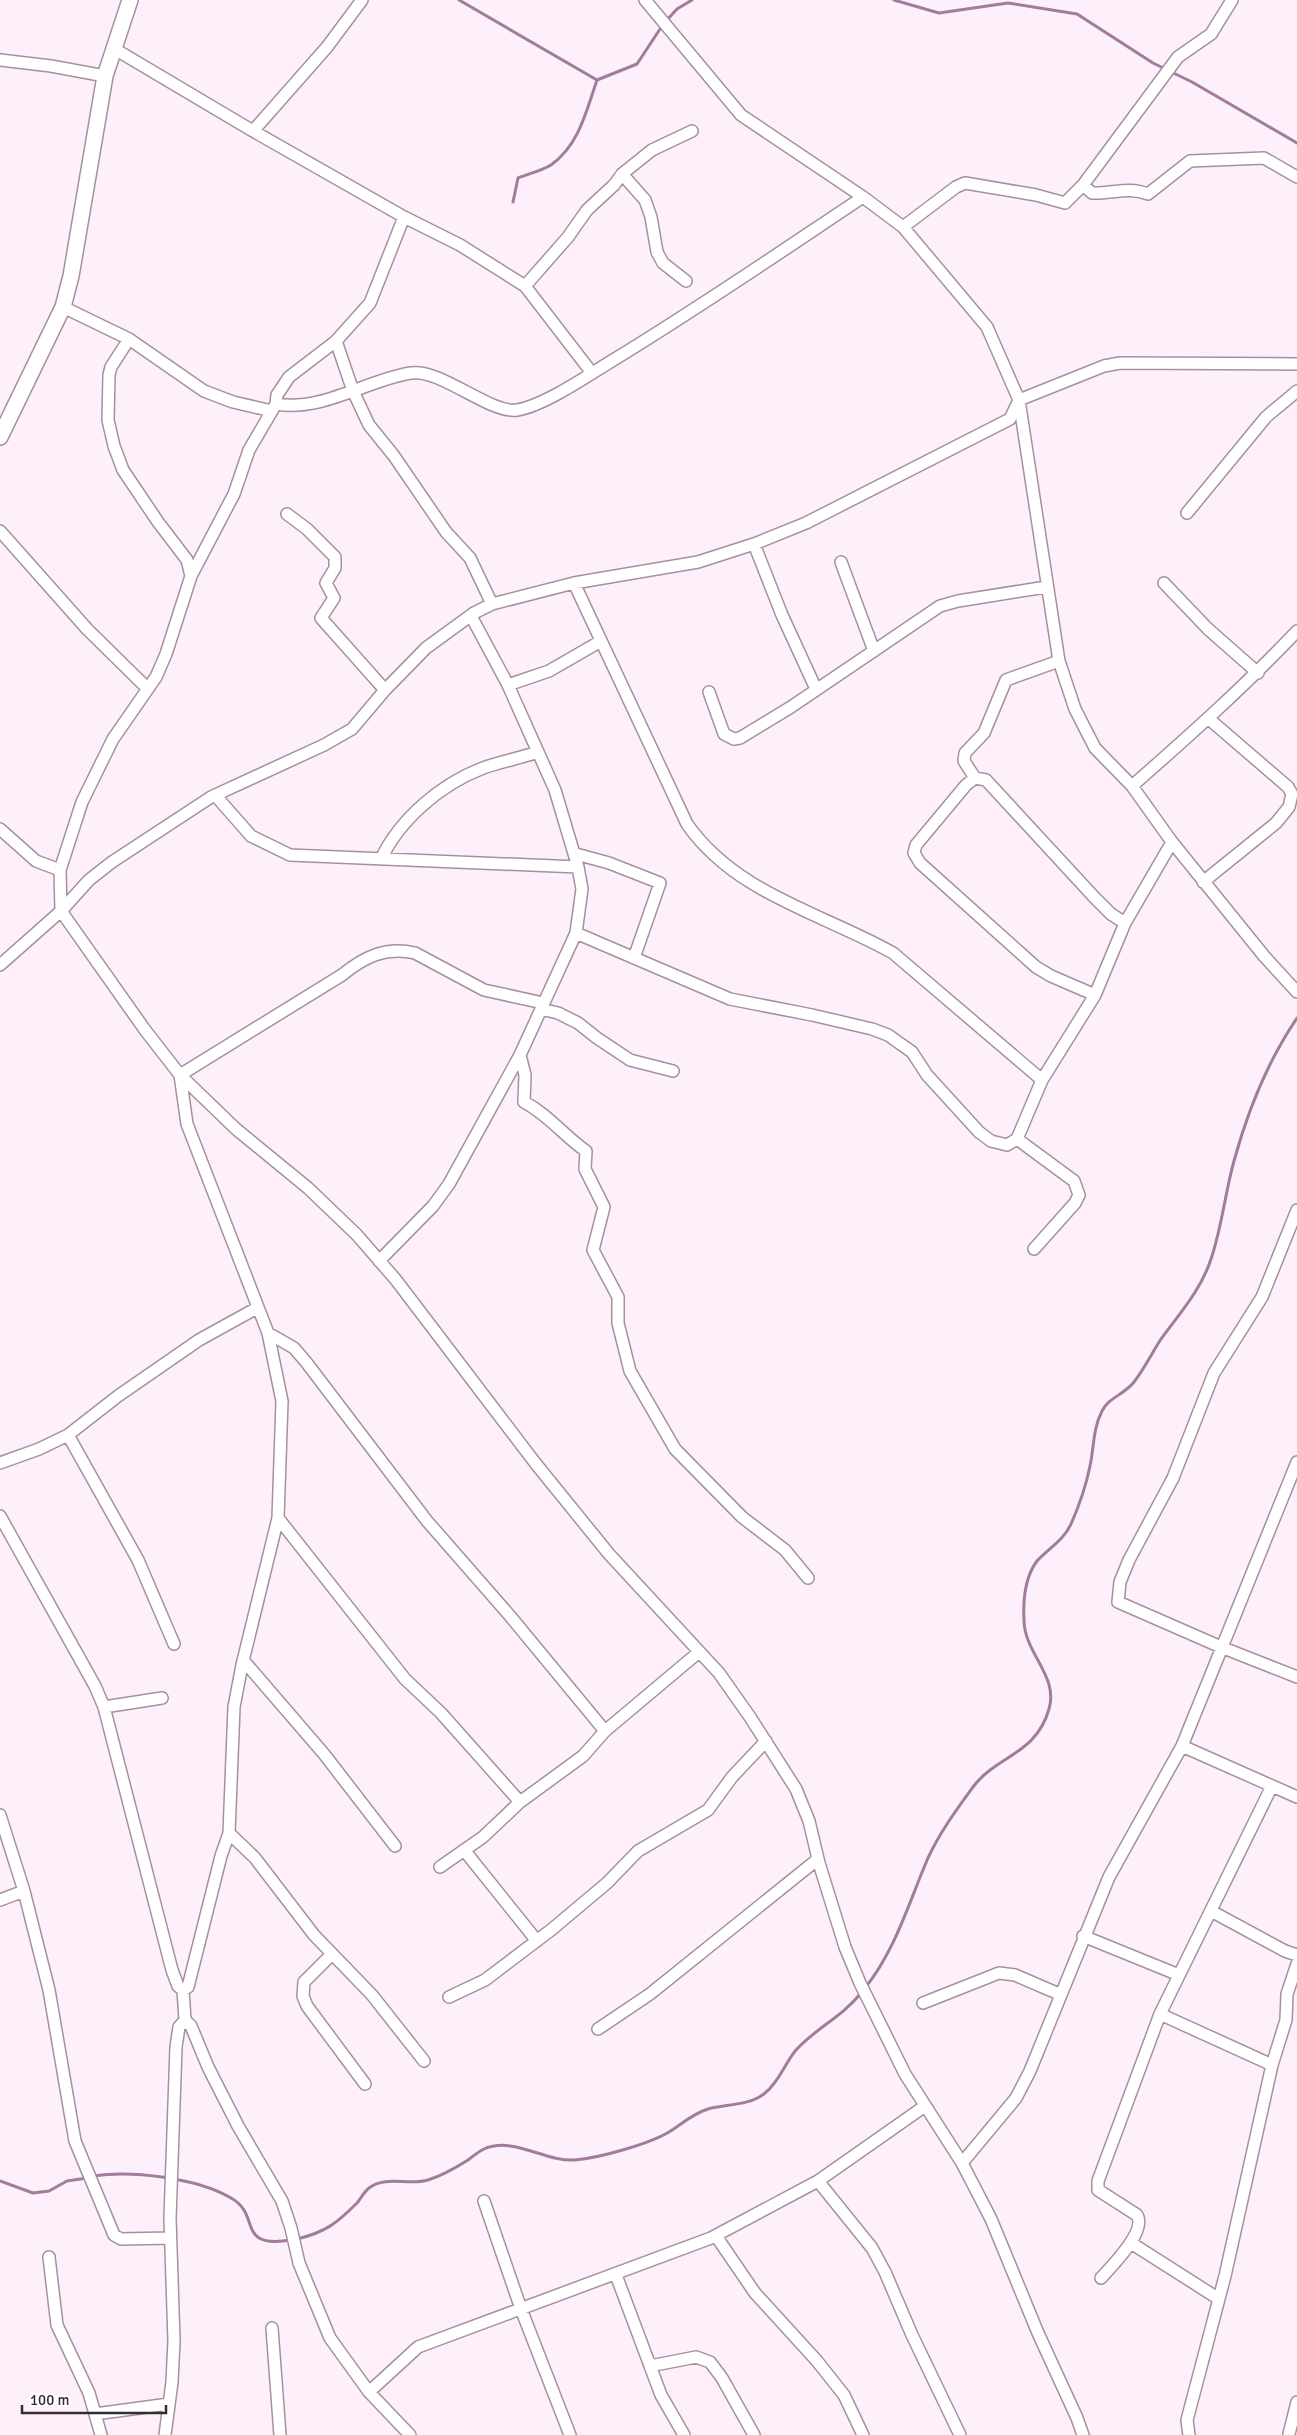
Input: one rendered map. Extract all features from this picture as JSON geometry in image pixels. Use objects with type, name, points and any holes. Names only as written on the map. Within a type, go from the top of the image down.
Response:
[{"type":"street","points":[[0,436],[63,307],[71,276],[105,76],[130,0]]},
{"type":"street","points":[[253,131],[327,47],[362,0]]},
{"type":"street","points":[[645,0],[659,20],[740,115],[863,197],[902,227],[988,327],[1019,400],[1046,587],[1059,661],[1075,709],[1095,748],[1132,786],[1203,882],[1297,992]]},
{"type":"street","points":[[902,227],[956,187],[966,183],[1036,195],[1065,203],[1084,185],[1178,57],[1211,34],[1232,0]]},
{"type":"street","points":[[113,48],[404,217],[460,245],[525,286],[592,373]]},
{"type":"street","points":[[0,60],[50,66],[105,76]]},
{"type":"street","points":[[525,286],[568,236],[587,210],[622,174],[652,150],[692,131]]},
{"type":"street","points":[[1084,185],[1092,193],[1103,194],[1136,189],[1148,194],[1190,161],[1264,158],[1297,177]]},
{"type":"street","points":[[622,174],[645,200],[660,258],[686,281]]},
{"type":"street","points":[[63,307],[129,339],[204,391],[233,402],[274,408],[311,403],[412,372],[420,373],[505,410],[514,411],[529,408],[592,373],[692,312],[863,197]]},
{"type":"street","points":[[404,217],[370,303],[336,341],[289,377],[276,395],[274,408],[249,450],[234,494],[191,576],[166,654],[156,677],[104,755],[82,802],[60,870],[62,911],[145,1030],[180,1075],[236,1129],[308,1188],[357,1235],[609,1554],[719,1673],[766,1742],[796,1788],[809,1821],[818,1859],[845,1947],[860,1983],[906,2074],[962,2163],[991,2219],[1038,2333],[1078,2418],[1083,2435]]},
{"type":"street","points":[[129,339],[111,367],[109,375],[108,420],[114,446],[123,470],[187,560],[191,576]]},
{"type":"street","points":[[336,341],[353,391],[369,425],[394,456],[446,532],[470,558],[492,604]]},
{"type":"street","points":[[0,965],[62,911],[89,880],[112,862],[215,795],[324,746],[352,729],[385,690],[426,648],[471,616],[492,604],[574,583],[698,562],[754,544],[806,523],[1010,419],[1019,400],[1104,366],[1120,363],[1297,364]]},
{"type":"street","points":[[1187,513],[1266,417],[1297,390]]},
{"type":"street","points":[[287,514],[307,529],[335,557],[335,568],[326,582],[334,598],[321,618],[385,690]]},
{"type":"street","points":[[0,532],[87,629],[147,688]]},
{"type":"street","points":[[754,544],[782,615],[816,689]]},
{"type":"street","points":[[841,562],[874,651]]},
{"type":"street","points":[[574,583],[687,824],[699,841],[747,880],[791,906],[871,940],[893,952],[1042,1080]]},
{"type":"street","points":[[1164,583],[1208,628],[1258,673]]},
{"type":"street","points":[[709,692],[724,734],[734,739],[740,738],[940,606],[958,601],[1046,587]]},
{"type":"street","points":[[379,1261],[433,1206],[448,1184],[520,1055],[576,932],[582,889],[576,854],[555,790],[508,685],[471,616]]},
{"type":"street","points":[[1132,786],[1209,719],[1258,673],[1297,631]]},
{"type":"street","points":[[508,685],[549,671],[601,641]]},
{"type":"street","points":[[1059,661],[1006,680],[984,733],[965,753],[964,762],[975,778],[986,780],[1094,897],[1111,914],[1125,923]]},
{"type":"street","points":[[1203,882],[1276,823],[1289,807],[1292,794],[1288,787],[1209,719]]},
{"type":"street","points":[[381,858],[390,839],[408,818],[445,789],[482,768],[538,752]]},
{"type":"street","points":[[975,778],[966,785],[921,838],[914,853],[916,859],[1036,966],[1051,976],[1095,995]]},
{"type":"street","points":[[215,795],[251,836],[290,856],[578,867]]},
{"type":"street","points":[[0,829],[36,861],[60,870]]},
{"type":"street","points":[[576,932],[730,999],[812,1015],[888,1035],[912,1052],[927,1075],[979,1132],[991,1141],[1002,1145],[1012,1144],[1017,1139],[1042,1080],[1095,995],[1125,923],[1172,842]]},
{"type":"street","points":[[576,854],[609,862],[660,883],[634,958]]},
{"type":"street","points":[[180,1075],[327,984],[361,960],[388,952],[406,951],[415,953],[484,990],[542,1006],[578,1023],[630,1060],[673,1071]]},
{"type":"street","points":[[520,1055],[525,1075],[524,1102],[537,1109],[558,1126],[565,1136],[586,1152],[585,1170],[604,1207],[593,1250],[618,1297],[618,1323],[630,1372],[675,1449],[742,1517],[785,1550],[808,1578]]},
{"type":"street","points":[[180,1075],[187,1124],[268,1334],[282,1402],[278,1518],[243,1660],[234,1707],[229,1833],[221,1856],[188,1987],[182,1990]]},
{"type":"street","points":[[1017,1139],[1074,1180],[1079,1195],[1075,1203],[1034,1249]]},
{"type":"street","points":[[1297,1210],[1262,1297],[1214,1373],[1173,1478],[1129,1560],[1120,1582],[1118,1602],[1221,1648],[1297,1677]]},
{"type":"street","points":[[0,1463],[39,1449],[68,1435],[118,1396],[198,1340],[258,1308]]},
{"type":"street","points":[[268,1334],[294,1348],[306,1362],[426,1521],[510,1616],[605,1732]]},
{"type":"street","points":[[68,1435],[138,1560],[174,1644]]},
{"type":"street","points":[[962,2163],[1016,2098],[1030,2071],[1059,1994],[1112,1870],[1182,1746],[1297,1462]]},
{"type":"street","points":[[0,1516],[95,1686],[104,1707],[125,1782],[172,1970],[178,1986],[182,1990],[185,2020],[191,2026],[208,2067],[238,2126],[282,2201],[291,2228],[298,2263],[330,2338],[369,2392],[410,2435]]},
{"type":"street","points":[[278,1518],[405,1679],[440,1713],[520,1802]]},
{"type":"street","points":[[440,1867],[483,1837],[520,1802],[583,1756],[605,1732],[699,1652]]},
{"type":"street","points":[[243,1660],[324,1754],[396,1846]]},
{"type":"street","points":[[104,1707],[162,1698]]},
{"type":"street","points":[[449,1996],[485,1980],[537,1941],[607,1883],[638,1851],[708,1810],[732,1777],[766,1742]]},
{"type":"street","points":[[1182,1746],[1297,1797]]},
{"type":"street","points":[[1101,2278],[1131,2243],[1140,2219],[1137,2215],[1098,2190],[1098,2181],[1160,2014],[1272,1786]]},
{"type":"street","points":[[0,1815],[24,1891],[49,1990],[75,2141],[104,2215],[114,2235],[121,2239],[170,2238]]},
{"type":"street","points":[[229,1833],[256,1858],[314,1935],[372,1995],[424,2061]]},
{"type":"street","points":[[464,1850],[537,1941]]},
{"type":"street","points":[[598,2029],[650,1994],[818,1859]]},
{"type":"street","points":[[0,1900],[24,1891]]},
{"type":"street","points":[[1210,1911],[1285,1952],[1297,1955]]},
{"type":"street","points":[[1083,1936],[1179,1975]]},
{"type":"street","points":[[332,1954],[304,1982],[303,1996],[306,2006],[365,2084]]},
{"type":"street","points":[[1189,2435],[1186,2420],[1219,2299],[1272,2065],[1286,2020],[1287,1994],[1297,1964]]},
{"type":"street","points":[[923,2003],[999,1973],[1015,1975],[1059,1994]]},
{"type":"street","points":[[1160,2014],[1272,2065]]},
{"type":"street","points":[[164,2435],[172,2382],[174,2341],[170,2189],[176,2047],[179,2027],[185,2020]]},
{"type":"street","points":[[369,2392],[418,2346],[522,2309],[582,2284],[616,2275],[716,2236],[818,2181],[925,2106]]},
{"type":"street","points":[[818,2181],[872,2248],[885,2272],[912,2335],[960,2435]]},
{"type":"street","points":[[484,2200],[522,2309],[570,2435]]},
{"type":"street","points":[[716,2236],[755,2293],[817,2361],[844,2396],[864,2435]]},
{"type":"street","points":[[1131,2243],[1219,2299]]},
{"type":"street","points":[[49,2257],[57,2325],[89,2393],[101,2435]]},
{"type":"street","points":[[616,2275],[661,2394],[684,2435]]},
{"type":"street","points":[[272,2328],[280,2435]]},
{"type":"street","points":[[650,2366],[696,2357],[710,2362],[722,2378],[754,2435]]},
{"type":"street","points":[[1287,2435],[1297,2402]]},
{"type":"street","points":[[95,2414],[169,2404]]},
{"type":"street","points":[[1287,2435],[1297,2432]]},
{"type":"waterway","points":[[459,0],[597,80],[637,64],[662,26]]},
{"type":"waterway","points":[[666,21],[677,9],[692,0]]},
{"type":"waterway","points":[[894,0],[939,13],[1008,3],[1077,14],[1153,63],[1192,82],[1297,143]]},
{"type":"waterway","points":[[513,202],[518,178],[551,165],[561,157],[575,138],[585,116],[597,80]]},
{"type":"waterway","points":[[865,1988],[894,1941],[928,1858],[949,1821],[983,1776],[1026,1745],[1043,1724],[1051,1697],[1045,1675],[1025,1632],[1024,1605],[1030,1574],[1037,1561],[1060,1540],[1071,1524],[1086,1481],[1095,1431],[1102,1411],[1108,1403],[1134,1382],[1161,1339],[1202,1281],[1215,1247],[1239,1142],[1268,1069],[1297,1018]]},
{"type":"waterway","points":[[297,2239],[330,2226],[357,2203],[367,2190],[376,2184],[390,2181],[421,2182],[428,2180],[454,2168],[484,2149],[495,2146],[518,2147],[564,2160],[585,2159],[624,2150],[660,2137],[702,2111],[737,2104],[759,2097],[770,2089],[796,2050],[846,2009],[861,1993]]},
{"type":"waterway","points":[[93,2176],[109,2174],[145,2175],[201,2185],[231,2198],[240,2205],[246,2213],[252,2229],[262,2240],[291,2240]]},
{"type":"waterway","points":[[0,2181],[33,2193],[49,2191],[67,2181],[87,2178]]}]
